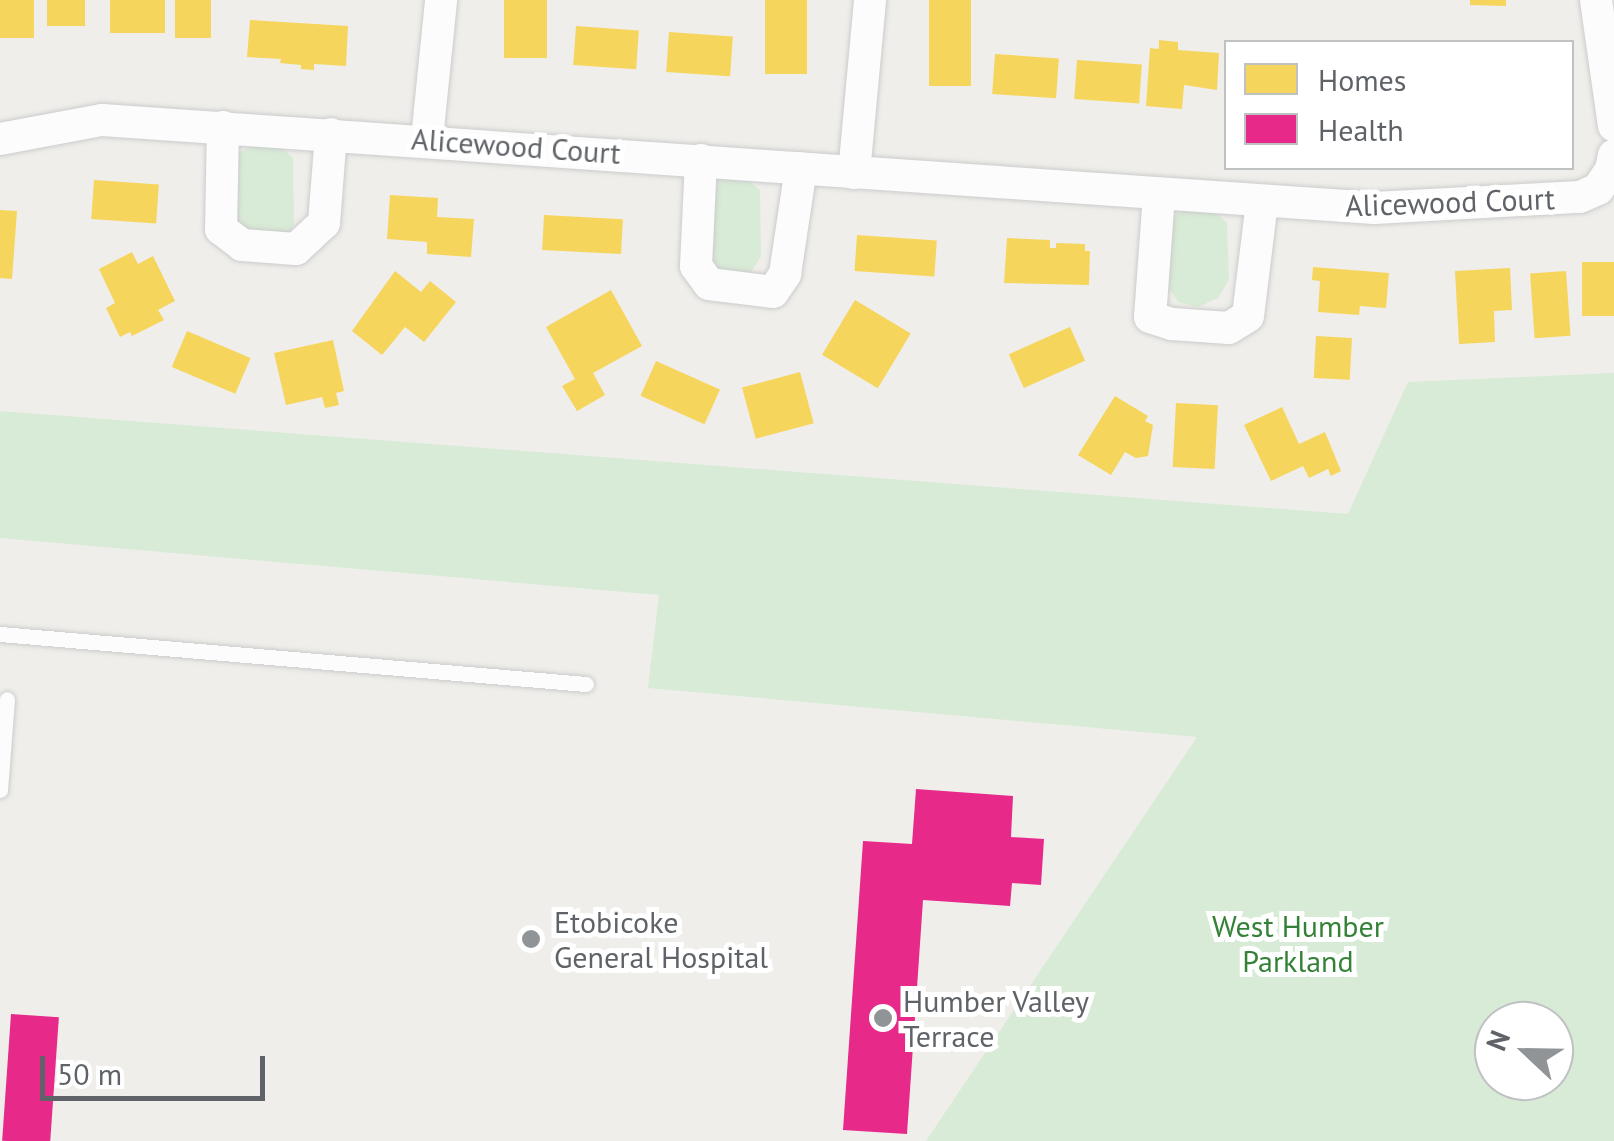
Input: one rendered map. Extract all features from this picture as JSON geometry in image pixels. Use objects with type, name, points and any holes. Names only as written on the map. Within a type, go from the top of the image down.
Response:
[{"type":"street","points":[[427,139],[440,0]]},
{"type":"street","points":[[854,174],[870,0]]},
{"type":"street","points":[[1596,0],[1614,126]]},
{"type":"street","name":"Alicewood Court","points":[[0,139],[102,120],[427,139],[854,174],[1374,208],[1554,200],[1598,190],[1611,170],[1614,155]]},
{"type":"street","points":[[223,127],[221,229],[242,246],[296,248],[324,224],[330,134]]},
{"type":"street","points":[[702,160],[696,266],[709,284],[773,292],[785,274],[801,168]]},
{"type":"street","points":[[1159,195],[1150,317],[1172,324],[1229,328],[1248,316],[1262,202]]},
{"type":"lane","points":[[0,634],[586,684]]},
{"type":"lane","points":[[0,790],[7,698]]},
{"type":"green space","points":[[257,143],[278,145],[293,158],[294,224],[284,241],[266,250],[227,216],[230,171],[239,153]]},
{"type":"green space","points":[[724,175],[744,177],[760,190],[761,256],[750,274],[711,278],[706,185]]},
{"type":"green space","points":[[1191,206],[1212,209],[1227,223],[1229,280],[1218,298],[1198,307],[1178,302],[1160,275],[1173,216]]},
{"type":"green space","name":"West Humber Parkland","points":[[1614,373],[1614,1141],[926,1141],[1197,737],[648,688],[659,595],[0,538],[0,411],[1348,514],[1408,382]]},
{"type":"building: Homes","points":[[0,0],[34,0],[34,38],[0,38]]},
{"type":"building: Homes","points":[[47,0],[85,0],[85,26],[47,26]]},
{"type":"building: Homes","points":[[110,0],[165,0],[165,33],[110,33]]},
{"type":"building: Homes","points":[[175,0],[211,0],[211,38],[175,38]]},
{"type":"building: Homes","points":[[504,0],[547,0],[547,58],[504,58]]},
{"type":"building: Homes","points":[[765,0],[807,0],[807,74],[765,74]]},
{"type":"building: Homes","points":[[929,0],[971,0],[971,86],[929,86]]},
{"type":"building: Homes","points":[[1470,0],[1506,0],[1506,6],[1470,5]]},
{"type":"building: Homes","points":[[250,20],[348,26],[346,66],[314,64],[314,70],[301,69],[301,65],[280,63],[281,59],[247,57]]},
{"type":"building: Homes","points":[[576,26],[639,30],[636,69],[573,65]]},
{"type":"building: Homes","points":[[669,32],[733,36],[730,76],[666,72]]},
{"type":"building: Homes","points":[[1159,40],[1178,42],[1178,50],[1219,53],[1217,90],[1184,85],[1182,109],[1146,106],[1150,48],[1159,49]]},
{"type":"building: Homes","points":[[995,54],[1059,58],[1056,98],[992,94]]},
{"type":"building: Homes","points":[[1077,60],[1142,65],[1139,103],[1074,99]]},
{"type":"building: Homes","points":[[94,180],[159,185],[156,223],[91,219]]},
{"type":"building: Homes","points":[[390,195],[438,198],[437,217],[474,219],[471,257],[427,254],[427,242],[387,239]]},
{"type":"building: Homes","points":[[0,210],[17,211],[12,279],[0,278]]},
{"type":"building: Homes","points":[[544,215],[623,219],[621,254],[542,250]]},
{"type":"building: Homes","points":[[857,235],[937,241],[934,276],[854,271]]},
{"type":"building: Homes","points":[[1007,238],[1050,240],[1050,248],[1056,248],[1056,243],[1085,244],[1085,251],[1090,251],[1089,285],[1004,283]]},
{"type":"building: Homes","points":[[132,252],[138,264],[153,256],[175,301],[158,310],[164,320],[132,336],[130,332],[120,337],[106,308],[115,303],[99,269]]},
{"type":"building: Homes","points":[[1582,262],[1614,262],[1614,316],[1582,316]]},
{"type":"building: Homes","points":[[1313,267],[1389,273],[1386,308],[1360,306],[1359,315],[1318,312],[1320,281],[1312,280]]},
{"type":"building: Homes","points":[[1510,268],[1512,310],[1494,311],[1495,342],[1459,344],[1455,271]]},
{"type":"building: Homes","points":[[395,271],[421,292],[430,281],[456,302],[424,342],[405,327],[382,355],[352,331]]},
{"type":"building: Homes","points":[[1566,271],[1571,336],[1535,338],[1530,274]]},
{"type":"building: Homes","points":[[611,290],[642,346],[593,373],[605,395],[577,411],[562,386],[575,379],[546,327]]},
{"type":"building: Homes","points":[[855,300],[911,333],[878,388],[822,355]]},
{"type":"building: Homes","points":[[1070,327],[1085,361],[1024,388],[1009,354]]},
{"type":"building: Homes","points":[[187,331],[251,358],[235,394],[172,367]]},
{"type":"building: Homes","points":[[1316,336],[1352,338],[1350,380],[1314,378]]},
{"type":"building: Homes","points":[[333,340],[344,391],[336,393],[339,405],[325,408],[322,397],[286,405],[274,353]]},
{"type":"building: Homes","points":[[656,361],[720,389],[704,424],[641,396]]},
{"type":"building: Homes","points":[[800,372],[814,423],[756,439],[742,388]]},
{"type":"building: Homes","points":[[1115,396],[1148,416],[1145,421],[1153,425],[1148,456],[1136,458],[1125,452],[1111,475],[1078,455]]},
{"type":"building: Homes","points":[[1176,403],[1218,405],[1215,469],[1173,467]]},
{"type":"building: Homes","points":[[1282,407],[1299,444],[1325,432],[1341,471],[1331,476],[1328,469],[1309,478],[1303,466],[1271,481],[1244,425]]},
{"type":"building: Health","name":"Humber Valley Terrace","points":[[916,789],[1013,796],[1011,837],[1044,839],[1041,885],[1012,883],[1010,906],[923,900],[907,1134],[843,1130],[863,841],[912,844]]},
{"type":"building: Health","points":[[11,1014],[59,1017],[50,1141],[2,1141]]},
{"type":"place","name":"Etobicoke General Hospital","points":[[531,939]]},
{"type":"place","name":"Humber Valley Terrace","points":[[883,1018]]}]
